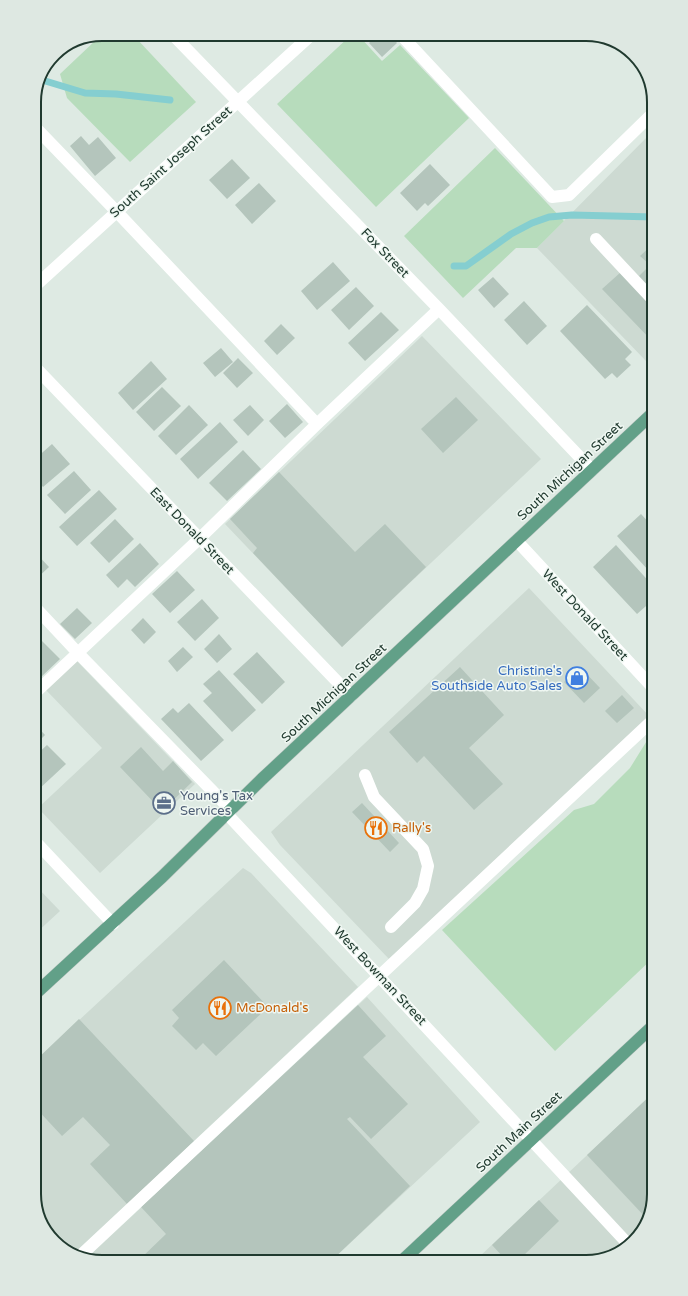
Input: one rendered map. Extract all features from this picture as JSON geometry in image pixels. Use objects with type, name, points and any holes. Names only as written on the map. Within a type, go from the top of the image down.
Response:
[{"type":"main road","name":"South Michigan Street","points":[[41,989],[113,924],[262,779],[647,419]]},
{"type":"main road","name":"South Main Street","points":[[408,1255],[647,1032]]},
{"type":"street","name":"Fox Street","points":[[179,41],[439,309],[592,470]]},
{"type":"street","name":"South Saint Joseph Street","points":[[41,282],[305,41]]},
{"type":"street","points":[[407,41],[552,197],[569,195],[647,119]]},
{"type":"street","points":[[41,133],[317,424]]},
{"type":"street","points":[[596,239],[647,294]]},
{"type":"street","points":[[41,687],[439,309]]},
{"type":"street","name":"East Donald Street","points":[[41,373],[351,696]]},
{"type":"street","name":"West Donald Street","points":[[517,541],[647,681]]},
{"type":"street","name":"West Bowman Street","points":[[41,613],[229,812],[625,1241]]},
{"type":"street","points":[[84,1252],[647,726]]},
{"type":"street","points":[[365,775],[374,797],[423,849],[428,866],[423,888],[415,903],[391,926]]},
{"type":"street","points":[[41,847],[113,924]]},
{"type":"shaded area","points":[[647,137],[646,361],[537,248]]},
{"type":"shaded area","points":[[422,336],[541,459],[342,647],[225,524]]},
{"type":"shaded area","points":[[529,588],[647,714],[647,720],[389,959],[280,845],[271,832]]},
{"type":"shaded area","points":[[76,660],[195,784],[100,873],[41,811],[41,805],[102,748],[45,689]]},
{"type":"shaded area","points":[[243,868],[251,873],[358,987],[79,1250],[71,1247],[59,1237],[49,1225],[42,1206],[41,1056]]},
{"type":"shaded area","points":[[41,891],[60,911],[41,929]]},
{"type":"shaded area","points":[[367,997],[480,1122],[337,1255],[91,1254]]},
{"type":"shaded area","points":[[647,1099],[646,1202],[641,1221],[629,1237],[617,1247],[598,1254],[481,1255]]},
{"type":"green space","points":[[139,41],[196,102],[130,162],[67,98],[60,74],[94,42]]},
{"type":"green space","points":[[345,41],[364,41],[382,61],[400,45],[469,118],[376,207],[277,104]]},
{"type":"green space","points":[[495,148],[564,221],[537,248],[516,248],[463,298],[404,236]]},
{"type":"green space","points":[[647,741],[647,964],[555,1051],[442,930],[574,810],[594,804],[630,768]]},
{"type":"building","points":[[371,41],[395,41],[397,43],[382,57],[369,43]]},
{"type":"building","points":[[81,136],[89,145],[98,137],[116,158],[95,176],[70,146]]},
{"type":"building","points":[[232,159],[250,178],[227,199],[209,180]]},
{"type":"building","points":[[430,164],[450,185],[428,206],[425,203],[417,211],[400,193]]},
{"type":"building","points":[[259,183],[276,201],[252,224],[235,205]]},
{"type":"building","points":[[647,250],[647,262],[640,256]]},
{"type":"building","points":[[333,262],[350,281],[317,310],[301,291]]},
{"type":"building","points":[[647,268],[647,285],[639,276]]},
{"type":"building","points":[[621,272],[647,300],[647,336],[602,289]]},
{"type":"building","points":[[493,277],[509,294],[494,308],[478,290]]},
{"type":"building","points":[[356,287],[374,306],[349,330],[331,310]]},
{"type":"building","points":[[524,301],[547,326],[527,345],[504,320]]},
{"type":"building","points":[[587,305],[632,352],[625,359],[631,365],[617,378],[612,373],[605,379],[560,331]]},
{"type":"building","points":[[381,312],[399,330],[365,361],[348,343]]},
{"type":"building","points":[[281,324],[295,338],[277,355],[264,341]]},
{"type":"building","points":[[221,348],[233,362],[215,377],[203,363]]},
{"type":"building","points":[[238,358],[253,373],[237,388],[223,373]]},
{"type":"building","points":[[151,361],[167,379],[133,410],[118,393]]},
{"type":"building","points":[[162,387],[181,406],[154,431],[136,412]]},
{"type":"building","points":[[456,397],[478,420],[443,453],[421,429]]},
{"type":"building","points":[[287,404],[303,422],[285,438],[269,421]]},
{"type":"building","points":[[189,405],[208,425],[176,455],[158,436]]},
{"type":"building","points":[[250,405],[264,420],[248,436],[233,420]]},
{"type":"building","points":[[220,422],[238,442],[198,479],[180,459]]},
{"type":"building","points":[[52,444],[70,464],[43,487],[41,485],[41,454]]},
{"type":"building","points":[[243,450],[261,469],[227,501],[209,483]]},
{"type":"building","points":[[74,471],[91,490],[65,514],[47,495]]},
{"type":"building","points":[[279,472],[355,552],[385,524],[426,567],[342,647],[253,553],[257,548],[230,519]]},
{"type":"building","points":[[99,490],[117,509],[77,546],[59,527]]},
{"type":"building","points":[[641,514],[647,520],[647,569],[617,536]]},
{"type":"building","points":[[115,519],[134,539],[109,563],[90,543]]},
{"type":"building","points":[[140,543],[159,564],[135,587],[127,579],[118,588],[106,575]]},
{"type":"building","points":[[616,545],[647,579],[647,605],[637,614],[593,567]]},
{"type":"building","points":[[41,558],[49,567],[41,574]]},
{"type":"building","points":[[177,571],[195,590],[170,613],[152,594]]},
{"type":"building","points":[[202,599],[219,618],[195,641],[177,622]]},
{"type":"building","points":[[77,608],[92,623],[75,639],[60,624]]},
{"type":"building","points":[[143,618],[156,632],[144,644],[131,630]]},
{"type":"building","points":[[219,634],[232,649],[217,663],[204,649]]},
{"type":"building","points":[[41,640],[60,659],[41,677]]},
{"type":"building","points":[[183,647],[193,657],[177,672],[168,661]]},
{"type":"building","points":[[257,652],[285,682],[262,704],[233,674]]},
{"type":"building","points":[[460,667],[504,715],[469,748],[503,784],[474,810],[424,756],[417,763],[389,732]]},
{"type":"building","points":[[580,667],[600,688],[584,703],[564,682]]},
{"type":"building","points":[[219,670],[256,710],[232,732],[203,701],[212,693],[203,684]]},
{"type":"building","points":[[622,695],[634,708],[617,723],[605,711]]},
{"type":"building","points":[[189,703],[224,740],[201,761],[161,719],[173,708],[178,713]]},
{"type":"building","points":[[41,731],[45,735],[41,739]]},
{"type":"building","points":[[47,745],[66,764],[41,787],[41,751]]},
{"type":"building","points":[[141,747],[163,771],[173,761],[192,782],[162,811],[120,767]]},
{"type":"building","name":"Rally's","points":[[362,803],[399,843],[390,852],[352,812]]},
{"type":"building","name":"McDonald's","points":[[224,960],[268,1007],[216,1056],[203,1043],[196,1050],[172,1026],[179,1018],[172,1010]]},
{"type":"building","points":[[358,1005],[386,1036],[363,1057],[408,1104],[371,1139],[350,1117],[347,1119],[410,1186],[337,1255],[144,1255],[166,1234],[141,1207]]},
{"type":"building","points":[[79,1019],[194,1141],[127,1204],[90,1164],[110,1145],[83,1117],[62,1136],[41,1114],[41,1055]]},
{"type":"building","points":[[647,1099],[647,1194],[643,1215],[587,1155]]},
{"type":"building","points":[[539,1200],[559,1221],[524,1255],[501,1255],[492,1245]]},
{"type":"waterway","points":[[45,81],[85,93],[116,94],[170,100]]},
{"type":"waterway","points":[[454,266],[466,266],[511,234],[532,223],[549,217],[572,215],[647,217]]},
{"type":"place","name":"Christine's Southside Auto Sales","points":[[577,678]]},
{"type":"place","name":"Young's Tax Services","points":[[164,803]]},
{"type":"place","name":"Rally's","points":[[376,828]]},
{"type":"place","name":"McDonald's","points":[[220,1008]]}]
